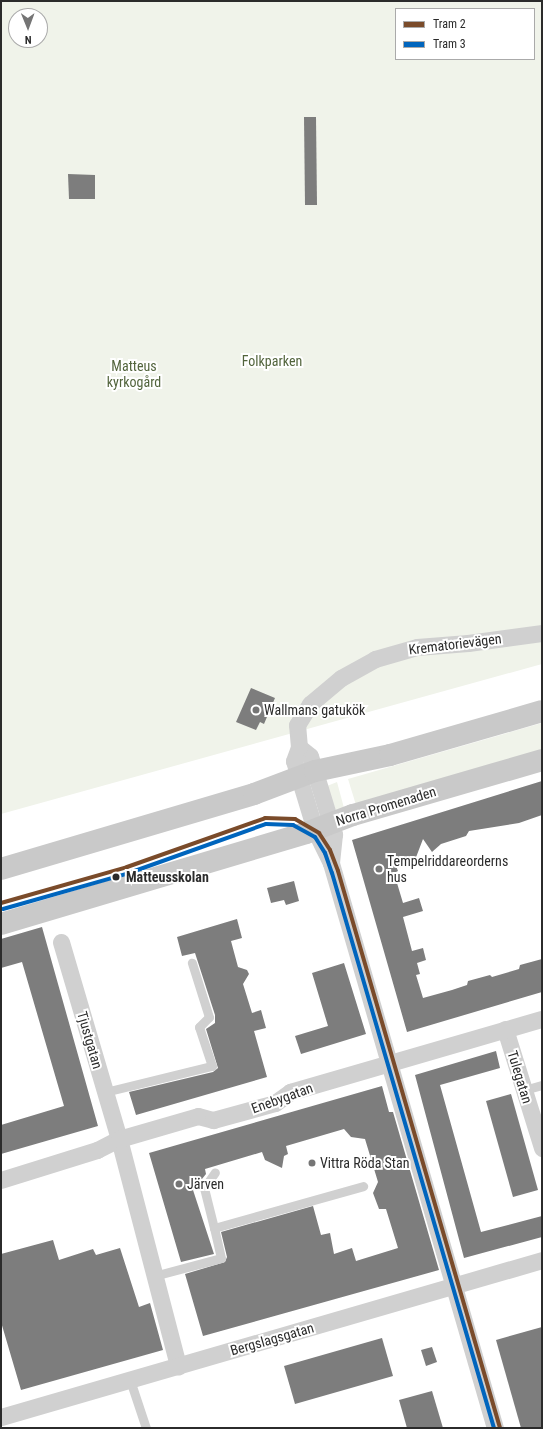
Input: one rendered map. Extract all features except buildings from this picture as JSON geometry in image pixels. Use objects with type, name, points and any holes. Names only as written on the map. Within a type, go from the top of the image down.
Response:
[{"type":"main road","points":[[1,868],[542,712]]},
{"type":"main road","name":"Norra Promenaden","points":[[1,924],[542,760]]},
{"type":"street","name":"Krematorievägen","points":[[495,1428],[331,863],[323,826],[308,780],[310,756],[299,747],[297,725],[310,704],[341,678],[375,659],[417,647],[468,643],[542,633]]},
{"type":"street","name":"Tjustgatan","points":[[61,942],[119,1139],[178,1366]]},
{"type":"street","name":"Enebygatan","points":[[1,1180],[97,1150],[119,1139],[198,1116],[213,1120],[276,1103],[290,1092],[542,1019]]},
{"type":"street","name":"Tulegatan","points":[[505,1029],[542,1148]]},
{"type":"street","name":"Bergslagsgatan","points":[[1,1417],[542,1260]]},
{"type":"lane","points":[[105,1092],[212,1066],[199,1027],[209,1018],[192,963]]},
{"type":"lane","points":[[524,1090],[542,1085]]},
{"type":"lane","points":[[154,1276],[221,1258],[204,1188],[215,1172]]},
{"type":"lane","points":[[214,1228],[363,1186]]},
{"type":"lane","points":[[130,1380],[146,1428]]},
{"type":"green space","name":"Folkparken","points":[[1,1],[542,1],[542,664],[1,814]]},
{"type":"green space","points":[[542,723],[542,750],[356,805],[348,779]]},
{"type":"green space","points":[[337,782],[344,808],[336,811],[327,786]]},
{"type":"tram line","name":"2","points":[[1,903],[127,867],[265,818],[295,819],[319,833],[330,850],[338,871],[500,1428]]},
{"type":"tram line","name":"3","points":[[3,909],[129,873],[266,824],[293,825],[315,837],[325,853],[332,873],[494,1428]]},
{"type":"place","name":"Wallmans gatukök","points":[[256,710]]},
{"type":"place","name":"Tempelriddareorderns hus","points":[[379,869]]},
{"type":"place","name":"Matteusskolan","points":[[116,877]]},
{"type":"place","name":"Vittra Röda Stan","points":[[312,1163]]},
{"type":"place","name":"Järven","points":[[179,1184]]},
{"type":"park label","name":"Matteus kyrkogård","points":[[134,374]]}]
